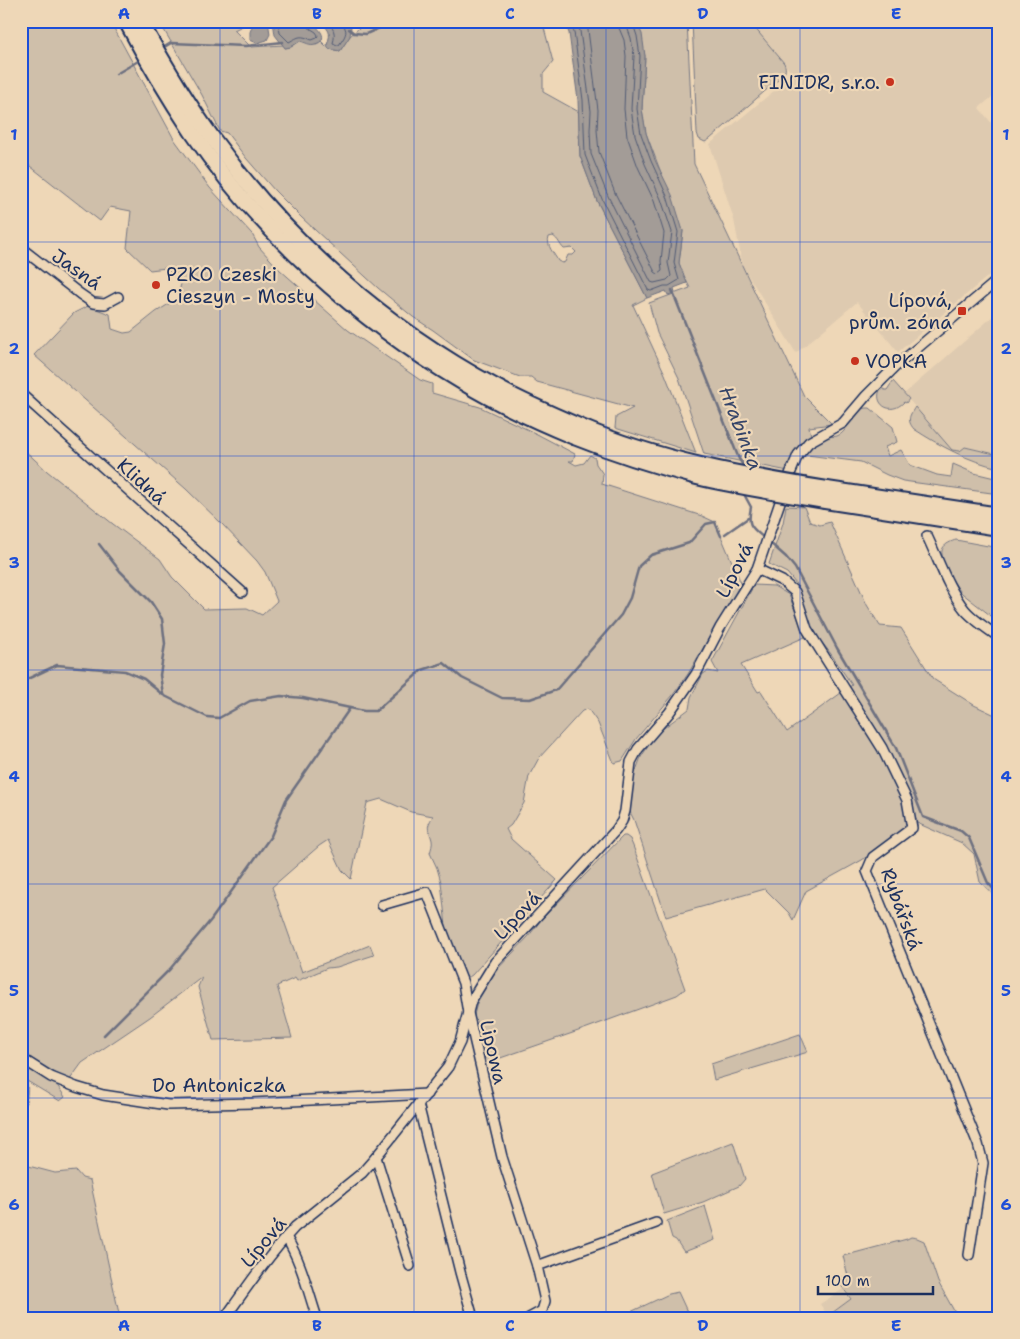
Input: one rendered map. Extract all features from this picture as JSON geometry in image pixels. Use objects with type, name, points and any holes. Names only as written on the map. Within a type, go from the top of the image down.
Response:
[{"type":"highway","points":[[126,21],[192,133],[252,208],[316,274],[353,306],[390,335],[461,382],[528,418],[612,439],[678,459],[826,495],[999,528]]},
{"type":"highway","points":[[140,21],[179,89],[218,146],[265,204],[322,262],[373,306],[446,358],[576,431]]},
{"type":"highway","points":[[826,495],[999,515]]},
{"type":"street","name":"Jasná","points":[[21,248],[93,303],[105,304],[118,297]]},
{"type":"street","points":[[790,474],[798,455],[809,442],[843,423],[866,396],[895,367],[999,279]]},
{"type":"street","name":"Klidná","points":[[21,394],[242,592]]},
{"type":"street","name":"Lípová","points":[[225,1318],[286,1237],[362,1173],[376,1157],[448,1067],[460,1042],[471,1001],[495,962],[616,830],[622,821],[625,811],[631,762],[638,749],[669,713],[696,674],[720,628],[757,569],[780,502]]},
{"type":"street","points":[[927,536],[955,596],[973,617],[999,637]]},
{"type":"street","name":"Rybářská","points":[[757,569],[782,581],[795,592],[808,629],[882,748],[906,800],[912,828],[873,857],[867,871],[978,1144],[983,1163],[969,1255]]},
{"type":"street","name":"Lipowa","points":[[382,905],[427,892],[463,983],[468,1013],[502,1157],[537,1266],[545,1301],[542,1310],[529,1318]]},
{"type":"street","name":"Do Antoniczka","points":[[21,1058],[51,1077],[76,1088],[103,1095],[168,1105],[253,1103],[426,1094]]},
{"type":"street","points":[[418,1104],[460,1272],[474,1318]]},
{"type":"street","points":[[376,1157],[410,1266]]},
{"type":"street","points":[[537,1266],[656,1223]]},
{"type":"street","points":[[286,1237],[292,1246],[317,1318]]},
{"type":"shaded area","points":[[21,21],[110,21],[174,139],[210,188],[252,234],[259,247],[279,269],[348,330],[420,380],[432,384],[432,393],[480,407],[537,434],[575,454],[573,461],[569,461],[576,465],[584,463],[590,455],[595,458],[596,464],[603,474],[602,484],[702,516],[715,522],[741,583],[688,674],[636,739],[622,761],[614,763],[598,723],[588,709],[582,711],[539,758],[529,776],[524,803],[511,825],[506,829],[511,839],[557,880],[472,975],[469,977],[463,976],[446,926],[441,882],[430,853],[432,842],[428,826],[433,816],[411,812],[381,799],[367,803],[351,879],[342,870],[328,840],[272,887],[302,972],[370,945],[374,955],[337,967],[327,968],[297,981],[295,978],[277,986],[292,1038],[213,1040],[198,987],[202,977],[150,1017],[82,1063],[69,1081],[21,1052],[21,447],[47,471],[160,559],[172,577],[204,609],[247,608],[262,615],[277,601],[265,572],[222,524],[186,489],[34,355],[74,313],[88,306],[110,314],[112,329],[124,333],[131,332],[156,312],[177,299],[181,284],[166,268],[150,270],[127,248],[131,211],[110,207],[100,221],[21,159]]},
{"type":"shaded area","points":[[168,21],[242,21],[244,25],[234,30],[251,47],[284,45],[285,48],[291,47],[300,41],[317,44],[321,41],[329,49],[340,51],[350,36],[367,21],[541,21],[553,62],[543,74],[543,92],[579,112],[580,156],[597,201],[647,298],[633,305],[665,374],[696,453],[615,428],[616,417],[633,408],[537,382],[531,377],[520,377],[474,360],[413,317],[378,288],[302,218],[275,191],[227,133],[220,131],[202,95],[164,30]],"holes":[[[553,236],[564,249],[572,248],[576,252],[573,255],[568,255],[565,262],[558,261],[549,246],[549,237]]]},
{"type":"shaded area","points":[[636,21],[687,21],[694,164],[804,396],[832,424],[809,427],[811,435],[798,450],[788,471],[704,454],[679,378],[657,333],[649,303],[690,288],[679,263],[683,231],[646,133],[642,109],[645,56]]},
{"type":"shaded area","points":[[692,21],[749,21],[784,63],[785,68],[780,78],[705,142],[699,139],[697,133]]},
{"type":"shaded area","points":[[749,21],[999,21],[999,91],[979,108],[999,132],[999,267],[898,352],[857,302],[796,353],[743,267],[734,220],[710,144],[793,75]]},
{"type":"shaded area","points":[[999,311],[999,455],[965,447],[960,451],[952,450],[904,394]]},
{"type":"shaded area","points":[[893,381],[909,399],[906,403],[904,402],[899,406],[888,408],[881,403],[879,394],[881,388],[887,390]]},
{"type":"shaded area","points":[[915,407],[952,450],[960,451],[965,447],[999,455],[999,468],[955,452],[914,429],[909,420]]},
{"type":"shaded area","points":[[870,408],[893,427],[897,442],[885,447],[888,456],[901,450],[910,465],[937,475],[951,477],[953,464],[974,473],[999,479],[999,494],[903,481],[861,462],[807,455],[802,458],[806,451],[817,442],[841,434],[856,412]]},
{"type":"shaded area","points":[[786,506],[804,507],[810,522],[820,525],[830,522],[867,605],[880,626],[901,628],[933,679],[974,705],[995,715],[999,712],[999,907],[996,897],[980,882],[974,854],[962,843],[917,823],[862,860],[806,891],[793,920],[789,913],[765,889],[666,917],[630,812],[634,776],[641,757],[657,733],[689,709],[691,697],[703,674],[708,671],[718,673],[712,662],[754,585],[774,586],[789,595],[805,637],[741,665],[758,692],[761,691],[787,732],[852,685],[813,631],[796,584],[787,573],[769,564],[783,523]]},
{"type":"shaded area","points":[[956,540],[999,548],[999,622],[963,594],[948,572],[943,558],[943,548],[945,545]]},
{"type":"shaded area","points":[[623,836],[630,839],[633,846],[685,989],[677,995],[486,1063],[476,1030],[474,1015],[479,995],[491,976],[528,937],[541,920]]},
{"type":"shaded area","points":[[800,1034],[808,1052],[714,1080],[711,1064]]},
{"type":"shaded area","points":[[21,1062],[57,1085],[65,1097],[60,1101],[27,1081],[27,1099],[21,1117]]},
{"type":"shaded area","points":[[733,1142],[745,1179],[739,1186],[703,1202],[664,1214],[652,1173]]},
{"type":"shaded area","points":[[21,1164],[55,1173],[76,1171],[82,1178],[90,1180],[120,1318],[21,1318]]},
{"type":"shaded area","points":[[705,1206],[715,1240],[684,1252],[676,1240],[672,1238],[667,1221]]},
{"type":"shaded area","points":[[911,1237],[924,1241],[938,1282],[958,1318],[825,1318],[851,1299],[840,1284],[839,1278],[848,1276],[843,1256]]},
{"type":"shaded area","points":[[843,1289],[850,1300],[827,1315],[820,1304]]},
{"type":"shaded area","points":[[678,1292],[690,1318],[622,1318],[622,1316],[669,1294]]},
{"type":"water","points":[[298,20],[310,22],[322,33],[322,39],[320,42],[313,44],[300,41],[291,47],[285,48],[275,35],[273,21]]},
{"type":"water","points":[[260,21],[268,21],[270,34],[267,40],[257,43],[250,40],[250,32],[253,24]]},
{"type":"water","points":[[319,21],[345,21],[351,27],[350,36],[340,51],[329,49],[327,45],[329,31]]},
{"type":"water","points":[[564,21],[636,21],[642,34],[645,56],[642,109],[646,133],[655,160],[672,195],[683,231],[679,263],[687,283],[674,288],[675,293],[668,295],[666,291],[647,298],[597,201],[580,156],[578,100],[569,33]]},
{"type":"waterway","points":[[349,29],[354,33],[366,34],[386,25],[403,26],[418,21]]},
{"type":"waterway","points":[[166,46],[171,43],[246,46],[283,42]]},
{"type":"waterway","points":[[116,74],[140,60]]},
{"type":"waterway","name":"Hrabinka","points":[[672,290],[739,459],[746,470]]},
{"type":"waterway","name":"Hrabinka","points":[[746,492],[745,496],[751,507],[751,526],[764,538]]},
{"type":"waterway","points":[[725,534],[748,518]]},
{"type":"waterway","points":[[21,682],[57,665],[125,671],[144,679],[163,695],[207,717],[219,718],[250,701],[281,696],[303,698],[364,711],[376,711],[422,670],[444,663],[462,678],[502,698],[530,699],[556,690],[621,615],[630,598],[639,566],[651,555],[689,543],[706,524],[715,522],[721,536]]},
{"type":"waterway","name":"Hrabinka","points":[[769,542],[795,568],[837,648],[896,748],[923,817],[961,831],[969,838],[988,883],[999,895]]},
{"type":"waterway","points":[[99,544],[120,571],[151,602],[162,619],[165,644],[160,675],[163,694]]},
{"type":"waterway","points":[[104,1035],[170,969],[211,920],[271,836],[286,800],[350,708]]},
{"type":"place","name":"FINIDR, s.r.o.","points":[[890,82]]},
{"type":"place","name":"PZKO Czeski Cieszyn - Mosty","points":[[156,285]]},
{"type":"place","name":"Lípová, prům. zóna","points":[[962,311]]},
{"type":"place","name":"VOPKA","points":[[855,361]]}]
